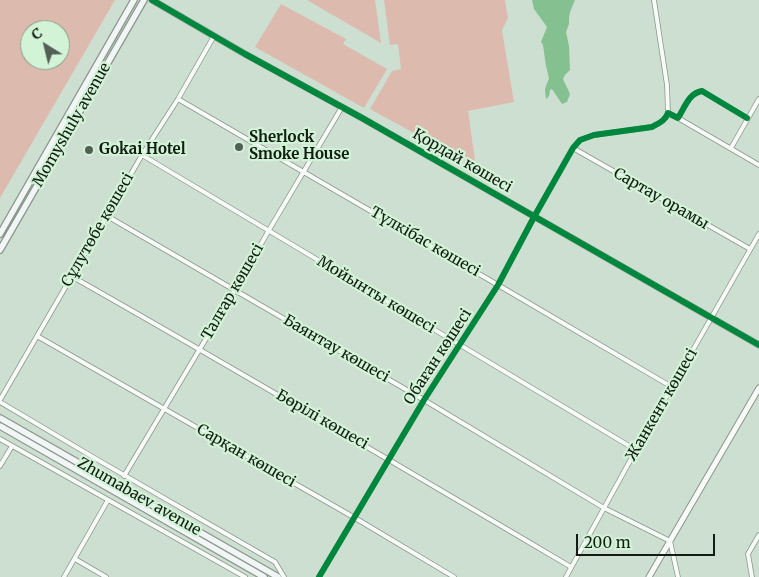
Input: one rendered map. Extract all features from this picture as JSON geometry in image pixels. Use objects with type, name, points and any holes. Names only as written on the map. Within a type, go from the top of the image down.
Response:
[{"type":"main road","name":"Momyshuly avenue","points":[[0,234],[134,0]]},
{"type":"main road","name":"Momyshuly avenue","points":[[0,250],[144,0]]},
{"type":"main road","name":"Zhumabaev avenue","points":[[0,418],[278,577]]},
{"type":"main road","name":"Zhumabaev avenue","points":[[0,426],[264,577]]},
{"type":"street","name":"Қордай көшесі","points":[[152,0],[759,345]]},
{"type":"street","points":[[573,148],[580,140],[594,135],[652,127],[666,117],[668,113],[667,85],[654,0]]},
{"type":"street","name":"Сұлутөбе көшесі","points":[[0,401],[71,276],[214,36]]},
{"type":"street","points":[[678,118],[691,96],[696,92],[702,91],[747,118]]},
{"type":"street","name":"Түлкібас көшесі","points":[[178,99],[672,387]]},
{"type":"street","points":[[731,148],[759,99]]},
{"type":"street","name":"Талғар көшесі","points":[[124,476],[342,107]]},
{"type":"street","points":[[668,113],[759,165]]},
{"type":"street","name":"Обаған көшесі","points":[[319,577],[424,400],[498,285],[573,148]]},
{"type":"street","name":"Сартау орамы","points":[[573,148],[750,249]]},
{"type":"street","name":"Мойынты көшесі","points":[[142,155],[636,450]]},
{"type":"street","name":"Баянтау көшесі","points":[[107,216],[424,400],[604,508],[670,541]]},
{"type":"street","name":"Жанкент көшесі","points":[[566,577],[759,234]]},
{"type":"street","name":"Бөрілі көшесі","points":[[71,276],[389,459],[571,568]]},
{"type":"street","name":"Сарқан көшесі","points":[[37,336],[355,518],[454,577]]},
{"type":"street","points":[[649,577],[759,388]]},
{"type":"street","points":[[0,401],[124,476],[275,562],[284,577]]},
{"type":"street","name":"Zhumabaev avenue","points":[[0,439],[245,577]]},
{"type":"street","points":[[0,466],[12,446]]},
{"type":"street","points":[[64,577],[108,500]]},
{"type":"street","points":[[752,577],[748,554],[759,535]]},
{"type":"street","points":[[670,541],[678,577]]},
{"type":"street","points":[[75,558],[106,577]]},
{"type":"shaded area","points":[[0,0],[115,0],[0,198]]},
{"type":"shaded area","points":[[307,0],[375,0],[381,43]]},
{"type":"shaded area","points":[[384,0],[505,0],[508,18],[502,30],[514,102],[468,111],[476,167],[370,109],[392,71],[401,69],[398,44],[390,45]]},
{"type":"shaded area","points":[[532,0],[575,0],[570,12],[566,32],[569,46],[570,70],[563,79],[570,94],[567,102],[562,104],[552,89],[546,99],[545,89],[549,78],[541,42],[547,27],[534,9]]},
{"type":"shaded area","points":[[281,4],[346,39],[343,44],[387,69],[364,108],[255,47]]},
{"type":"cycle path","points":[[152,0],[759,345]]},
{"type":"cycle path","points":[[319,577],[424,400],[498,285],[573,148],[580,140],[594,135],[652,127],[663,120],[668,113],[678,118],[691,98],[702,91],[747,118]]},
{"type":"place","name":"Sherlock Smoke House","points":[[239,147]]},
{"type":"place","name":"Gokai Hotel","points":[[89,150]]}]
